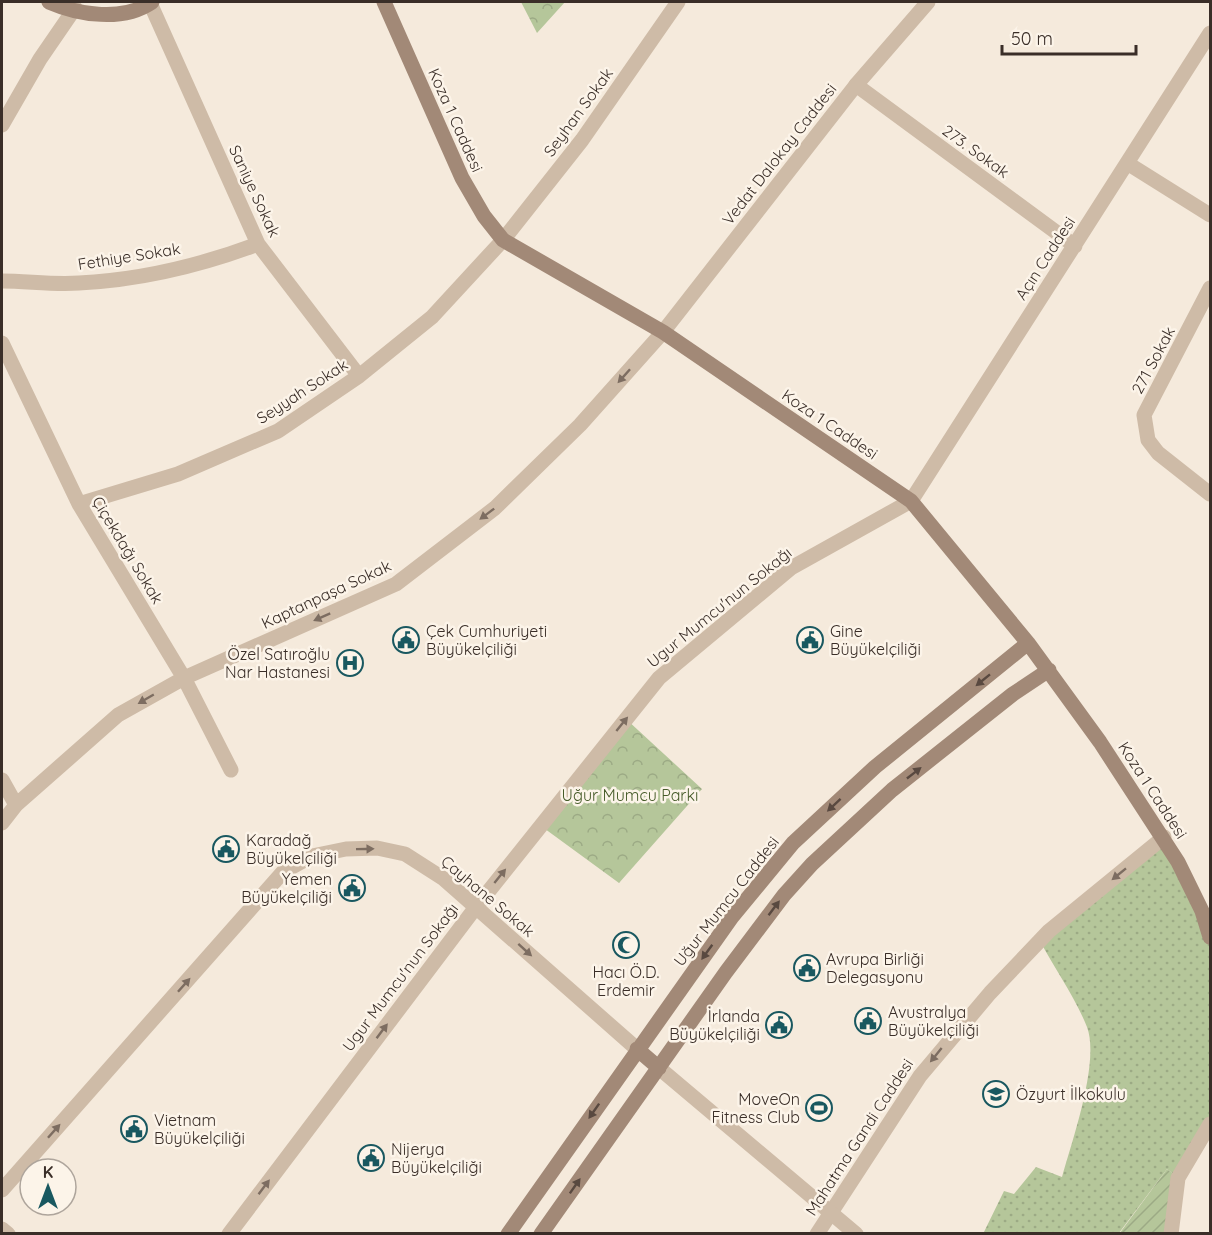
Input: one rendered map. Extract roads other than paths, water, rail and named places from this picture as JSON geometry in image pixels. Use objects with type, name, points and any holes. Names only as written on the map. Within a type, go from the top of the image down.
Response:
[{"type":"main road","points":[[49,2],[71,5],[88,13],[107,14],[135,10],[151,2]]},
{"type":"main road","name":"Koza 1 Caddesi","points":[[384,2],[462,178],[484,216],[503,240],[663,332],[911,501],[1049,670],[1164,837],[1202,911],[1210,937]]},
{"type":"main road","name":"Uğur Mumcu Caddesi","points":[[508,1233],[732,917],[794,843],[875,767],[1028,643]]},
{"type":"main road","points":[[541,1233],[752,937],[812,864],[892,790],[1013,694],[1049,670]]},
{"type":"main road","name":"Çayhane Sokak","points":[[637,1049],[659,1068]]},
{"type":"street","name":"Saniye Sokak","points":[[151,2],[258,244],[359,376]]},
{"type":"street","name":"Seyhan Sokak","points":[[503,240],[582,140],[678,2]]},
{"type":"street","name":"Vedat Dalokay Caddesi","points":[[663,332],[856,85],[928,2]]},
{"type":"street","points":[[2,125],[71,5]]},
{"type":"street","name":"Açın Caddesi","points":[[911,501],[1210,33]]},
{"type":"street","name":"273. Sokak","points":[[856,85],[1075,246]]},
{"type":"street","points":[[1127,163],[1210,215]]},
{"type":"street","name":"Seyyah Sokak","points":[[80,504],[178,474],[278,431],[359,376],[432,317],[503,240]]},
{"type":"street","name":"Fethiye Sokak","points":[[2,281],[79,283],[149,274],[220,259],[258,244]]},
{"type":"street","name":"271 Sokak","points":[[1210,288],[1144,415],[1144,428],[1148,440],[1158,453],[1210,494]]},
{"type":"street","name":"Kaptanpaşa Sokak","points":[[2,823],[16,805],[118,715],[184,678],[396,584],[495,508],[580,425],[663,332]]},
{"type":"street","name":"Çiçekdağı Sokak","points":[[2,343],[80,504],[184,678],[231,770]]},
{"type":"street","name":"Ugur Mumcu'nun Sokağı","points":[[229,1233],[476,906],[659,678],[791,568],[911,501]]},
{"type":"street","points":[[2,780],[16,805]]},
{"type":"street","name":"Mahatma Gandi Caddesi","points":[[817,1233],[920,1076],[990,993],[1049,931],[1164,837]]},
{"type":"street","name":"Çayhane Sokak","points":[[2,1190],[283,872],[312,856],[346,849],[377,848],[405,854],[444,879],[637,1049]]},
{"type":"street","name":"Çayhane Sokak","points":[[659,1068],[830,1214],[856,1233]]},
{"type":"street","points":[[1171,1233],[1178,1178],[1210,1124]]},
{"type":"street","points":[[2,1229],[8,1233]]},
{"type":"place","name":"Çek Cumhuriyeti Büyükelçiliği","points":[[406,640]]},
{"type":"place","name":"Gine Büyükelçiliği","points":[[810,640]]},
{"type":"place","name":"Özel Satıroğlu Nar Hastanesi","points":[[350,663]]},
{"type":"place","name":"Karadağ Büyükelçiliği","points":[[226,849]]},
{"type":"place","name":"Yemen Büyükelçiliği","points":[[352,888]]},
{"type":"place","name":"Hacı Ö.D. Erdemir","points":[[626,945]]},
{"type":"place","name":"Avrupa Birliği Delegasyonu","points":[[807,968]]},
{"type":"place","name":"Avustralya Büyükelçiliği","points":[[868,1021]]},
{"type":"place","name":"İrlanda Büyükelçiliği","points":[[779,1025]]},
{"type":"place","name":"Özyurt İlkokulu","points":[[996,1094]]},
{"type":"place","name":"MoveOn Fitness Club","points":[[819,1108]]},
{"type":"place","name":"Vietnam Büyükelçiliği","points":[[134,1129]]},
{"type":"place","name":"Nijerya Büyükelçiliği","points":[[371,1158]]},
{"type":"park label","name":"Uğur Mumcu Parkı","points":[[630,795]]}]
